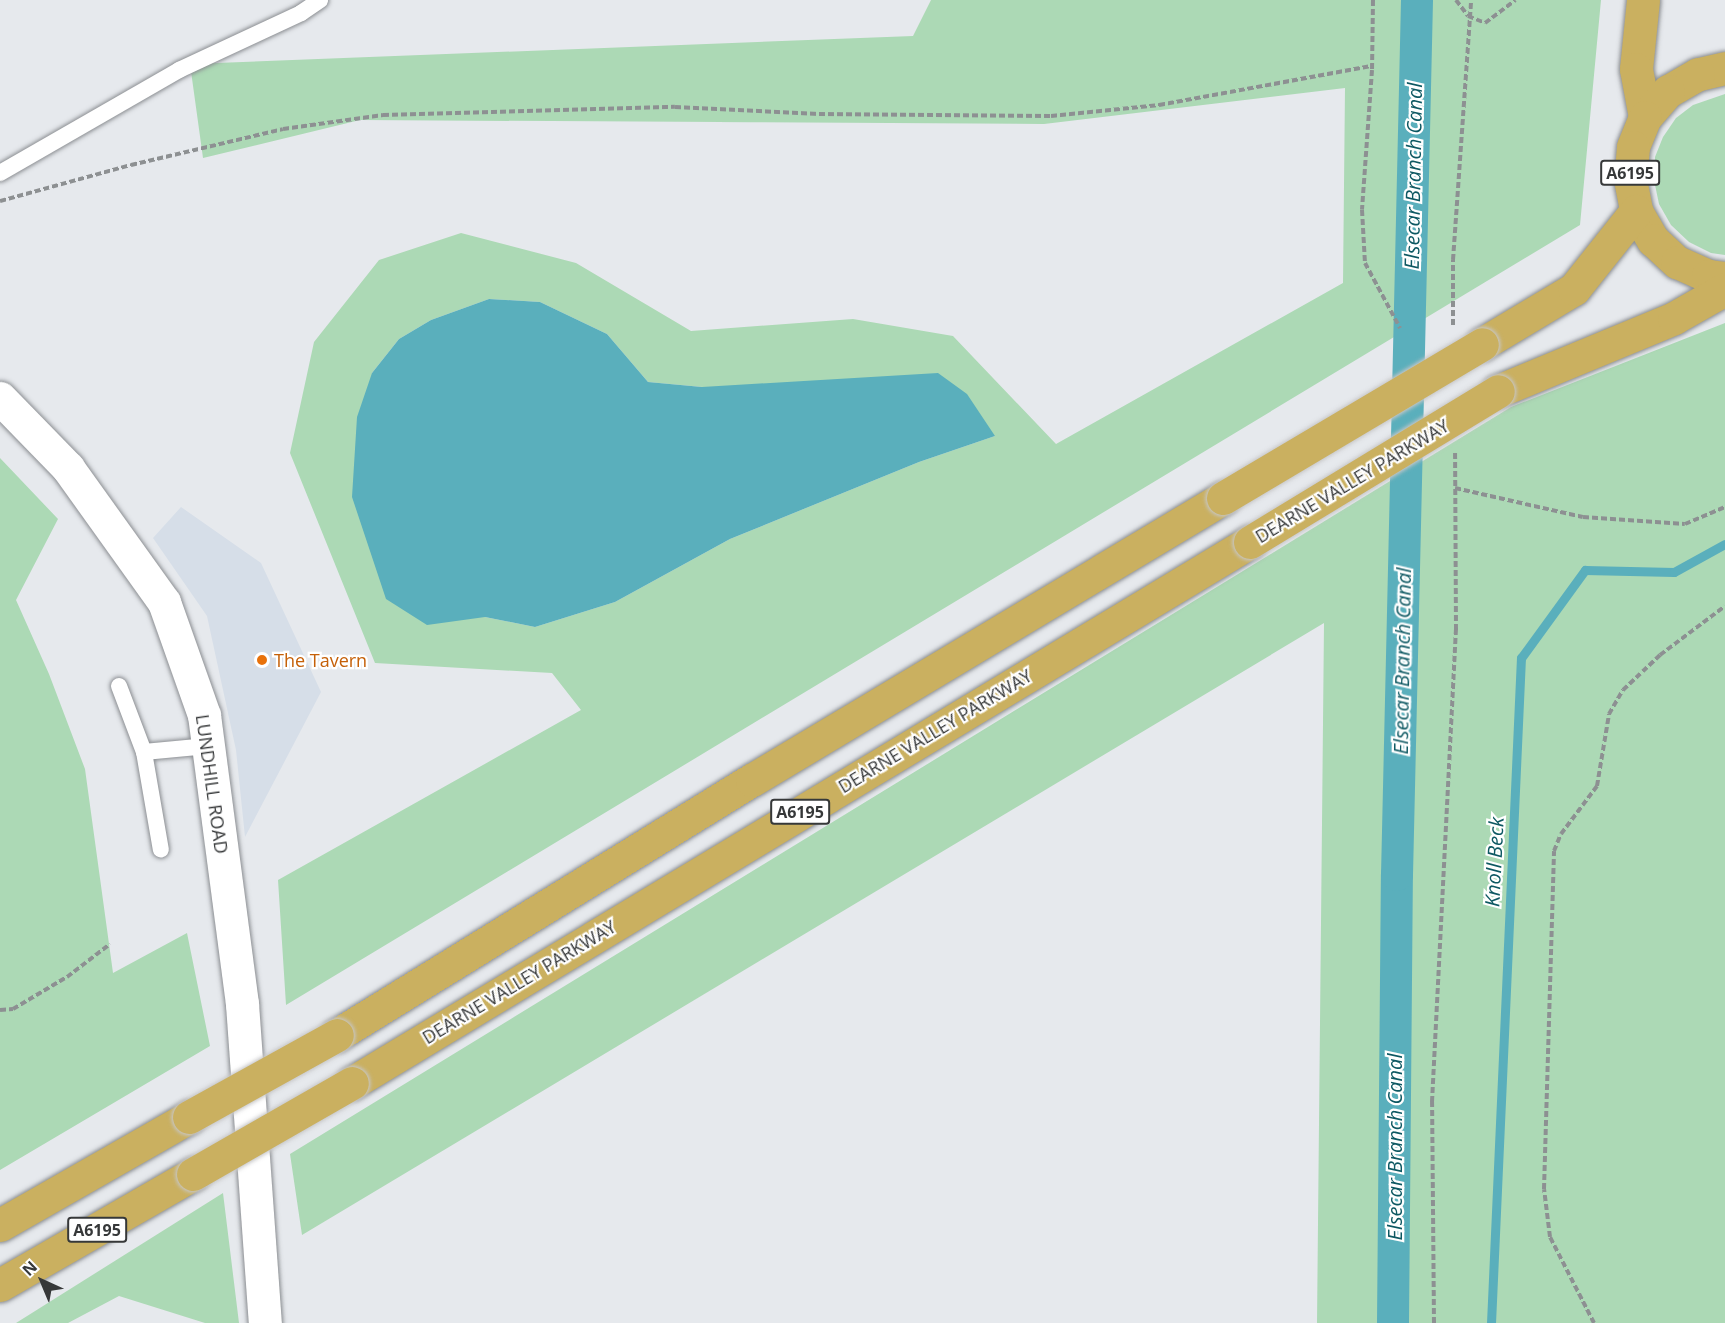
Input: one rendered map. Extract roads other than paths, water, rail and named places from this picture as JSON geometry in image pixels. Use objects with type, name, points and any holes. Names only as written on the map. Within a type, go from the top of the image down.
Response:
[{"type":"highway","points":[[1643,0],[1636,69],[1645,117]]},
{"type":"highway","name":"A6195","points":[[1725,68],[1698,74],[1668,91],[1645,117],[1633,147],[1630,179],[1636,211],[1653,240],[1677,262],[1708,276],[1725,278]]},
{"type":"highway","name":"A6195","points":[[0,1225],[337,1035],[752,780],[1574,289],[1636,211]]},
{"type":"highway","name":"DEARNE VALLEY PARKWAY","points":[[0,1285],[352,1083],[1498,392],[1674,318],[1725,289]]},
{"type":"street","name":"LUNDHILL ROAD","points":[[0,398],[68,468],[164,602],[204,715],[242,1004],[265,1323]]},
{"type":"lane","points":[[0,173],[179,70],[301,14],[320,0]]},
{"type":"lane","points":[[119,686],[144,752],[161,850]]},
{"type":"lane","points":[[144,752],[208,746]]},
{"type":"water","points":[[489,299],[540,302],[607,334],[648,382],[702,387],[938,373],[967,394],[995,436],[919,462],[730,539],[615,602],[535,627],[485,617],[427,625],[386,599],[352,497],[357,417],[372,373],[399,339],[431,320]]},
{"type":"waterway","name":"Elsecar Branch Canal","points":[[1393,1323],[1397,875],[1417,0]]},
{"type":"waterway","name":"Knoll Beck","points":[[1491,1323],[1521,658],[1585,570],[1674,572],[1725,544]]},
{"type":"place","name":"The Tavern","points":[[262,660]]}]
